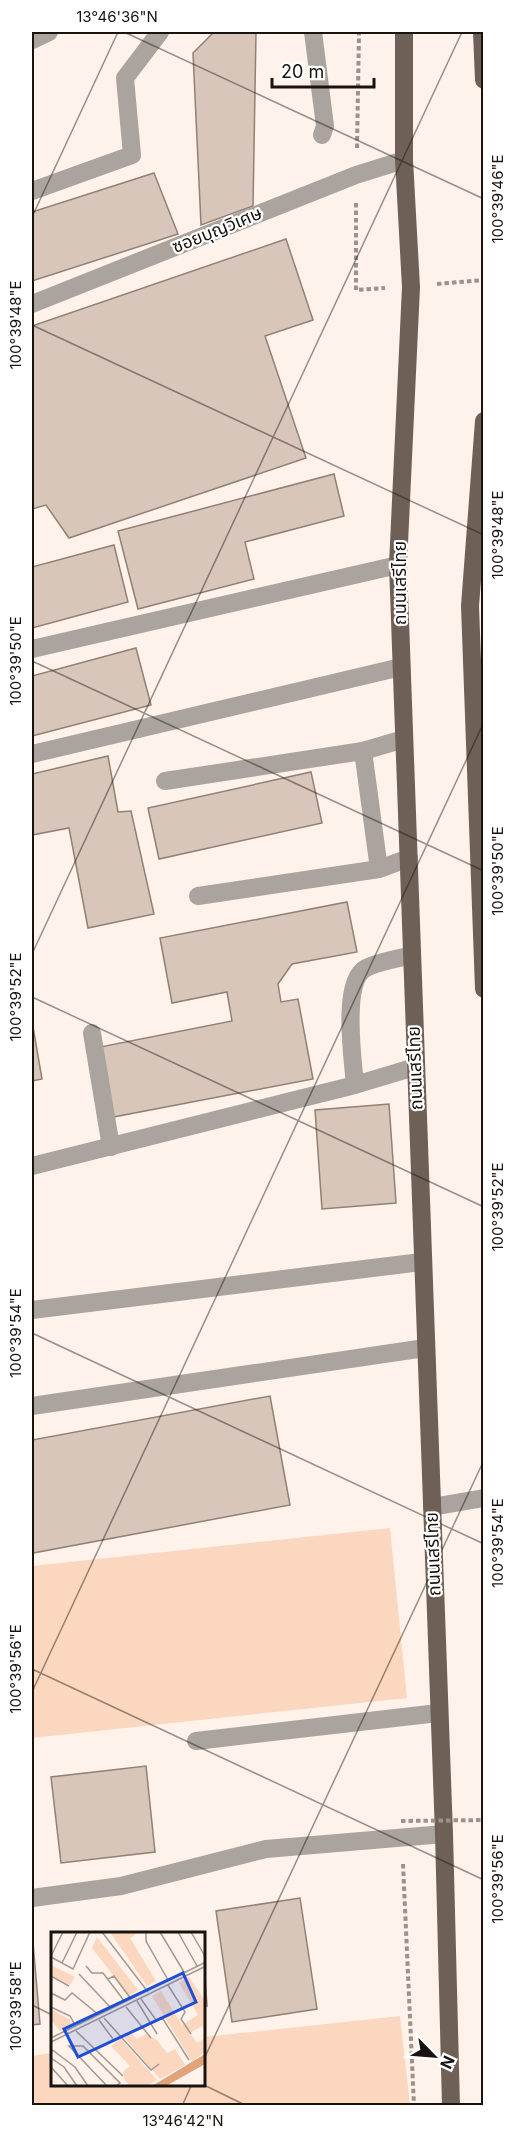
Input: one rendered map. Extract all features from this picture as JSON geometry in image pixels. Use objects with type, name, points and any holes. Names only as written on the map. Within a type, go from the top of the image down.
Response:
[{"type":"main road","name":"ถนนเสรีไทย","points":[[404,32],[404,160],[411,287],[398,565],[444,1834],[451,2106]]},
{"type":"main road","points":[[482,32],[483,80]]},
{"type":"main road","points":[[483,421],[477,603],[483,989]]},
{"type":"street","points":[[32,40],[49,32]]},
{"type":"street","points":[[32,191],[132,155],[125,78],[160,32]]},
{"type":"street","points":[[313,32],[325,126],[322,135]]},
{"type":"street","name":"ซอยบุญวิเศษ","points":[[32,304],[356,175],[404,160]]},
{"type":"street","points":[[32,649],[398,565]]},
{"type":"street","points":[[32,754],[401,667]]},
{"type":"street","points":[[165,782],[363,751],[404,739]]},
{"type":"street","points":[[363,751],[379,869]]},
{"type":"street","points":[[198,896],[379,869],[409,858]]},
{"type":"street","points":[[355,1085],[351,1016],[353,985],[364,968],[412,955]]},
{"type":"street","points":[[92,1033],[111,1147]]},
{"type":"street","points":[[32,1166],[355,1085],[415,1067]]},
{"type":"street","points":[[32,1310],[422,1262]]},
{"type":"street","points":[[32,1406],[425,1348]]},
{"type":"street","points":[[432,1507],[483,1498]]},
{"type":"street","points":[[196,1741],[438,1713]]},
{"type":"street","points":[[32,1898],[121,1886],[266,1849],[402,1829],[444,1834]]},
{"type":"path","points":[[414,2106],[402,1829],[483,1820]]},
{"type":"shaded area","points":[[390,1528],[407,1698],[32,1738],[32,1566]]},
{"type":"shaded area","points":[[400,2016],[410,2105],[32,2105],[32,2056],[51,2053],[51,2086],[206,2086],[206,2037]]},
{"type":"building","points":[[214,32],[256,32],[253,206],[201,225],[193,53]]},
{"type":"building","points":[[154,173],[178,234],[32,281],[32,212]]},
{"type":"building","points":[[286,239],[313,320],[265,336],[306,458],[69,538],[46,505],[32,509],[32,326]]},
{"type":"building","points":[[334,474],[344,516],[245,542],[254,579],[138,609],[118,531]]},
{"type":"building","points":[[114,545],[128,602],[32,628],[32,567]]},
{"type":"building","points":[[136,648],[151,705],[32,736],[32,676]]},
{"type":"building","points":[[108,756],[118,812],[131,811],[154,914],[88,928],[69,828],[32,835],[32,774]]},
{"type":"building","points":[[311,772],[322,823],[159,859],[148,808]]},
{"type":"building","points":[[347,902],[357,952],[292,964],[278,984],[281,1002],[298,999],[313,1079],[108,1118],[95,1048],[232,1021],[227,992],[172,1003],[160,938]]},
{"type":"building","points":[[32,1021],[42,1079],[32,1081]]},
{"type":"building","points":[[389,1104],[396,1203],[322,1209],[315,1110]]},
{"type":"building","points":[[270,1396],[290,1505],[33,1553],[32,1440]]},
{"type":"building","points":[[146,1766],[155,1852],[61,1863],[51,1777]]},
{"type":"building","points":[[300,1898],[317,2009],[232,2022],[216,1911]]},
{"type":"building","points":[[32,1931],[40,2024],[32,2025]]}]
